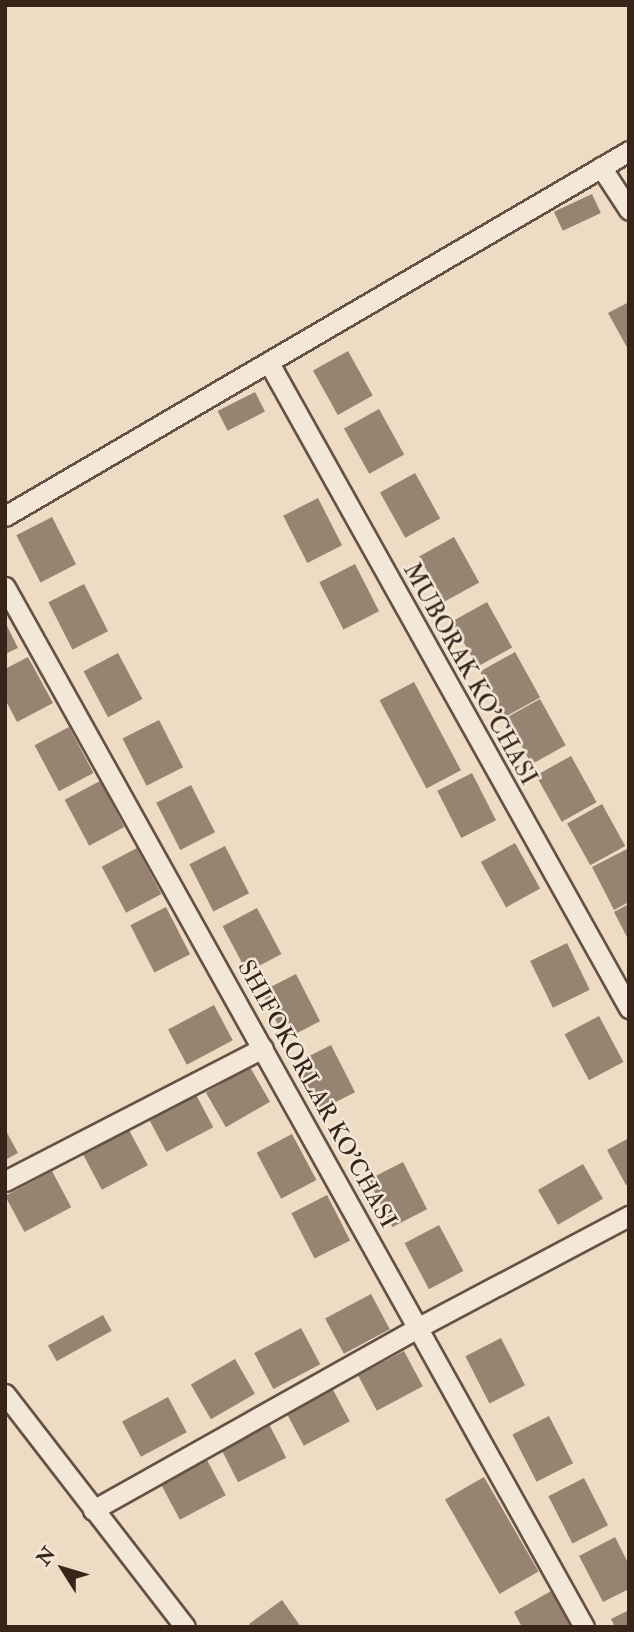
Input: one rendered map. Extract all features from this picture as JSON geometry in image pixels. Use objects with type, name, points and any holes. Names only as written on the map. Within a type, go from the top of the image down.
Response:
[{"type":"street","points":[[5,516],[629,151]]},
{"type":"street","points":[[601,167],[629,211]]},
{"type":"street","name":"MUBORAK KO'CHASI","points":[[269,363],[629,1008]]},
{"type":"street","name":"SHIFOKORLAR KO'CHASI","points":[[5,587],[584,1627]]},
{"type":"street","points":[[5,1181],[263,1048]]},
{"type":"street","points":[[93,1510],[419,1327],[629,1216]]},
{"type":"street","points":[[5,1394],[185,1627]]},
{"type":"building","points":[[592,194],[601,213],[563,231],[554,212]]},
{"type":"building","points":[[629,302],[629,351],[608,313]]},
{"type":"building","points":[[348,351],[373,396],[338,415],[313,370]]},
{"type":"building","points":[[255,392],[265,412],[228,431],[218,411]]},
{"type":"building","points":[[379,409],[404,454],[369,474],[344,428]]},
{"type":"building","points":[[415,473],[440,518],[405,538],[380,492]]},
{"type":"building","points":[[318,498],[342,545],[307,563],[283,516]]},
{"type":"building","points":[[52,517],[76,564],[40,582],[16,535]]},
{"type":"building","points":[[454,537],[479,582],[444,602],[419,556]]},
{"type":"building","points":[[355,564],[379,611],[343,629],[319,582]]},
{"type":"building","points":[[84,584],[108,631],[72,649],[48,602]]},
{"type":"building","points":[[487,602],[512,647],[477,667],[452,621]]},
{"type":"building","points":[[5,622],[18,648],[5,654]]},
{"type":"building","points":[[515,652],[540,697],[505,717],[480,671]]},
{"type":"building","points":[[118,653],[142,699],[108,717],[84,671]]},
{"type":"building","points":[[28,657],[53,703],[17,722],[5,699],[5,669]]},
{"type":"building","points":[[414,682],[461,770],[427,789],[380,700]]},
{"type":"building","points":[[540,699],[566,745],[532,764],[506,718]]},
{"type":"building","points":[[159,720],[183,767],[147,786],[122,739]]},
{"type":"building","points":[[69,727],[93,773],[59,791],[35,745]]},
{"type":"building","points":[[571,756],[597,802],[562,822],[536,775]]},
{"type":"building","points":[[472,773],[496,820],[461,838],[437,791]]},
{"type":"building","points":[[100,781],[124,827],[89,846],[65,800]]},
{"type":"building","points":[[191,785],[215,832],[180,850],[156,803]]},
{"type":"building","points":[[602,804],[625,846],[590,865],[567,823]]},
{"type":"building","points":[[515,843],[540,888],[506,907],[481,862]]},
{"type":"building","points":[[225,846],[249,893],[213,911],[189,864]]},
{"type":"building","points":[[137,848],[161,894],[126,913],[102,867]]},
{"type":"building","points":[[627,849],[629,902],[614,910],[592,867]]},
{"type":"building","points":[[629,904],[629,941],[614,912]]},
{"type":"building","points":[[166,907],[190,954],[154,972],[130,925]]},
{"type":"building","points":[[257,908],[281,954],[247,972],[223,926]]},
{"type":"building","points":[[567,943],[590,990],[553,1008],[530,961]]},
{"type":"building","points":[[296,974],[320,1021],[285,1039],[261,992]]},
{"type":"building","points":[[214,1005],[233,1040],[187,1065],[168,1029]]},
{"type":"building","points":[[599,1016],[623,1062],[589,1080],[565,1034]]},
{"type":"building","points":[[331,1045],[355,1092],[319,1111],[294,1064]]},
{"type":"building","points":[[250,1067],[270,1102],[226,1127],[206,1092]]},
{"type":"building","points":[[194,1091],[213,1127],[166,1152],[147,1116]]},
{"type":"building","points":[[5,1129],[18,1153],[5,1160]]},
{"type":"building","points":[[129,1130],[148,1165],[102,1190],[83,1154]]},
{"type":"building","points":[[292,1134],[316,1180],[281,1199],[257,1153]]},
{"type":"building","points":[[629,1138],[629,1184],[626,1185],[607,1150]]},
{"type":"building","points":[[403,1162],[427,1209],[392,1227],[368,1180]]},
{"type":"building","points":[[583,1164],[603,1199],[558,1225],[538,1190]]},
{"type":"building","points":[[52,1171],[71,1207],[24,1232],[5,1196]]},
{"type":"building","points":[[327,1195],[350,1240],[315,1259],[291,1213]]},
{"type":"building","points":[[439,1225],[463,1271],[429,1289],[405,1243]]},
{"type":"building","points":[[371,1294],[390,1329],[344,1354],[325,1318]]},
{"type":"building","points":[[103,1315],[112,1331],[57,1361],[48,1346]]},
{"type":"building","points":[[301,1328],[320,1364],[273,1389],[254,1353]]},
{"type":"building","points":[[501,1338],[525,1385],[489,1403],[465,1356]]},
{"type":"building","points":[[404,1351],[423,1386],[377,1411],[358,1375]]},
{"type":"building","points":[[235,1359],[255,1394],[211,1419],[191,1384]]},
{"type":"building","points":[[331,1386],[350,1421],[304,1446],[285,1410]]},
{"type":"building","points":[[168,1397],[187,1432],[141,1457],[122,1421]]},
{"type":"building","points":[[549,1416],[573,1463],[537,1482],[512,1435]]},
{"type":"building","points":[[268,1422],[286,1458],[238,1482],[220,1447]]},
{"type":"building","points":[[207,1460],[226,1495],[180,1520],[161,1484]]},
{"type":"building","points":[[484,1477],[538,1571],[500,1594],[445,1500]]},
{"type":"building","points":[[584,1478],[608,1525],[572,1543],[548,1496]]},
{"type":"building","points":[[615,1537],[629,1565],[629,1589],[603,1602],[579,1556]]},
{"type":"building","points":[[553,1590],[574,1627],[522,1627],[514,1612]]},
{"type":"building","points":[[282,1600],[301,1627],[251,1627],[249,1624]]},
{"type":"building","points":[[629,1610],[629,1627],[615,1627],[611,1619]]}]
